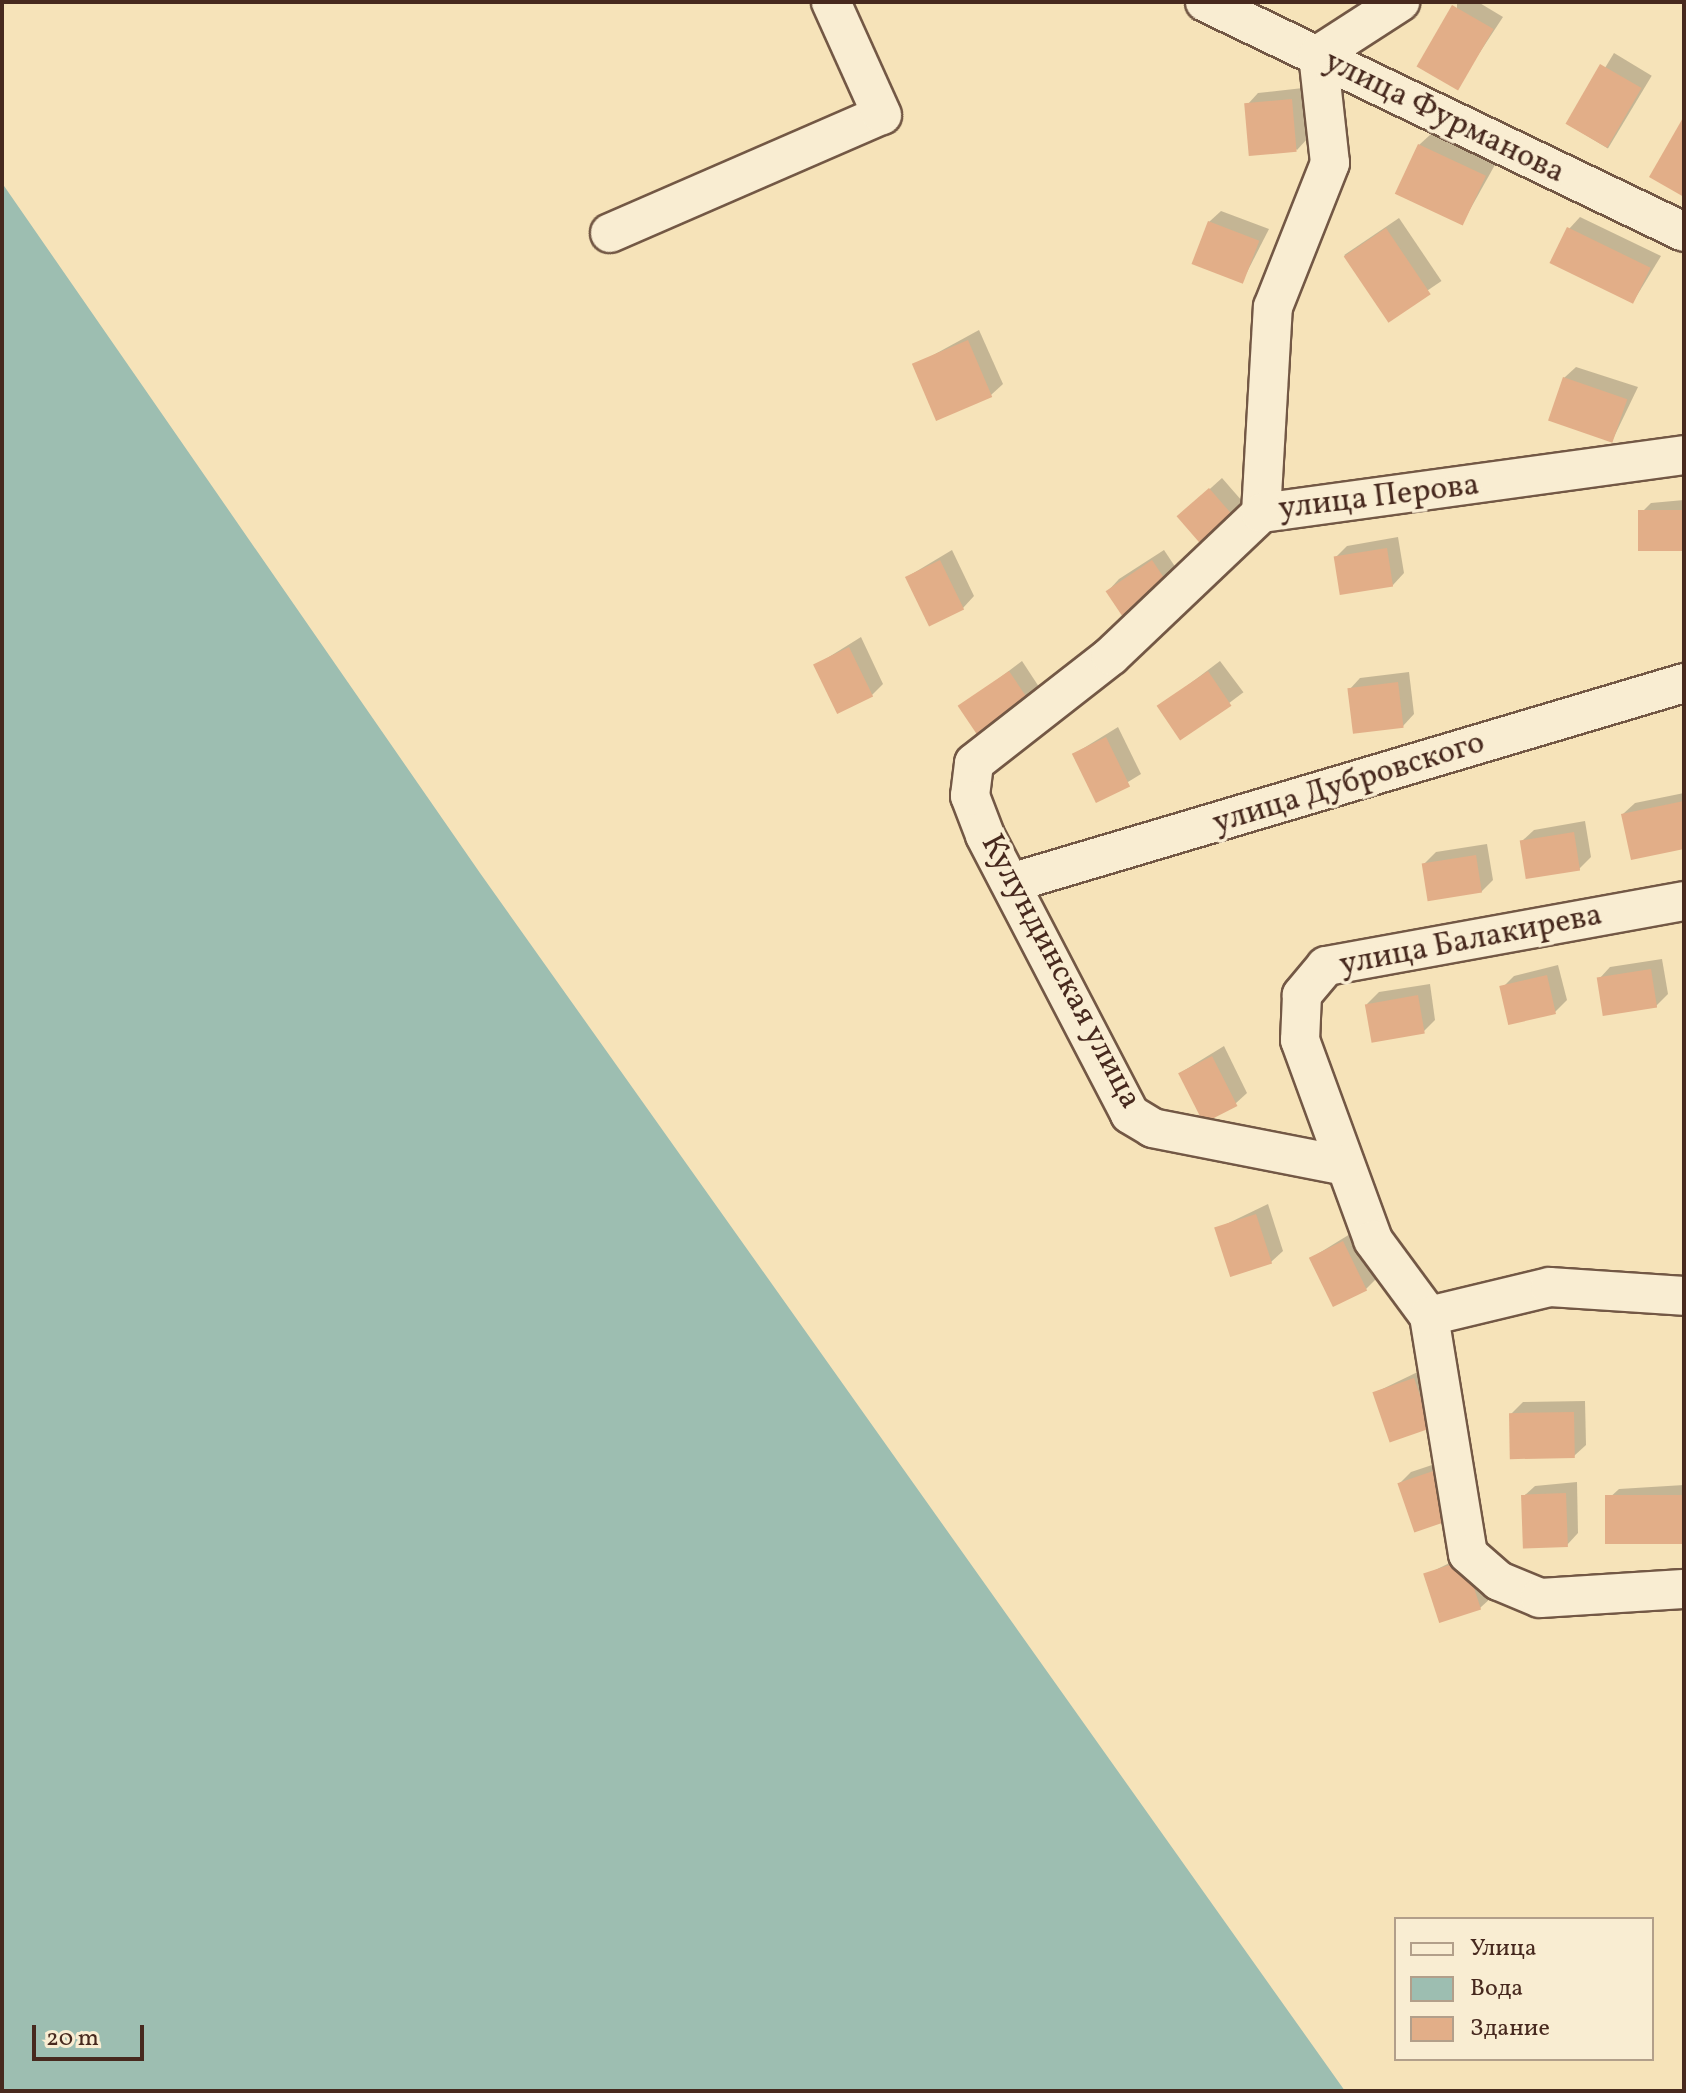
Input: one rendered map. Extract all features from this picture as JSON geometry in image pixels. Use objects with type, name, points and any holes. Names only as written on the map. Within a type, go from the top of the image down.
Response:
[{"type":"street","points":[[610,233],[882,115],[831,2]]},
{"type":"street","name":"улица Фурманова","points":[[1205,2],[1684,232]]},
{"type":"street","points":[[1261,513],[1273,307],[1330,163],[1318,55],[1400,2]]},
{"type":"street","name":"улица Перова","points":[[974,763],[1111,656],[1261,513],[1684,455]]},
{"type":"street","name":"улица Дубровского","points":[[1014,882],[1684,683]]},
{"type":"street","name":"Кулундинская улица","points":[[974,763],[970,796],[1130,1114],[1153,1128],[1341,1165]]},
{"type":"street","name":"улица Балакирева","points":[[1429,1316],[1373,1240],[1341,1165],[1300,1040],[1302,995],[1326,966],[1684,901]]},
{"type":"street","points":[[1684,1296],[1550,1287],[1429,1316],[1468,1554],[1499,1581],[1540,1598],[1684,1589]]},
{"type":"water","points":[[2,183],[480,873],[1345,2091],[2,2091]]},
{"type":"building","points":[[1452,5],[1494,29],[1458,90],[1416,66]]},
{"type":"building","points":[[1600,64],[1642,88],[1607,148],[1566,124]]},
{"type":"building","points":[[1292,99],[1297,152],[1249,156],[1244,103]]},
{"type":"building","points":[[1684,116],[1684,197],[1649,177]]},
{"type":"building","points":[[1418,144],[1486,176],[1463,226],[1395,194]]},
{"type":"building","points":[[1208,221],[1259,241],[1243,284],[1192,264]]},
{"type":"building","points":[[1567,227],[1651,268],[1633,304],[1549,263]]},
{"type":"building","points":[[1386,228],[1431,294],[1388,323],[1344,257]]},
{"type":"building","points":[[968,340],[992,397],[936,421],[912,364]]},
{"type":"building","points":[[1563,377],[1627,399],[1612,443],[1548,420]]},
{"type":"building","points":[[1209,488],[1239,522],[1206,550],[1177,516]]},
{"type":"building","points":[[1638,510],[1684,510],[1684,551],[1638,551]]},
{"type":"building","points":[[1387,548],[1393,587],[1340,595],[1334,556]]},
{"type":"building","points":[[940,560],[964,609],[929,627],[905,577]]},
{"type":"building","points":[[1152,560],[1174,593],[1128,624],[1106,591]]},
{"type":"building","points":[[849,647],[873,696],[837,714],[813,665]]},
{"type":"building","points":[[1009,671],[1032,706],[981,740],[958,706]]},
{"type":"building","points":[[1208,671],[1231,706],[1180,740],[1157,706]]},
{"type":"building","points":[[1398,682],[1404,728],[1353,734],[1347,688]]},
{"type":"building","points":[[1106,737],[1130,786],[1096,803],[1072,754]]},
{"type":"building","points":[[1684,801],[1684,849],[1631,860],[1621,814]]},
{"type":"building","points":[[1574,832],[1580,871],[1526,879],[1520,841]]},
{"type":"building","points":[[1476,855],[1482,893],[1428,901],[1422,864]]},
{"type":"building","points":[[1651,969],[1657,1008],[1603,1016],[1597,978]]},
{"type":"building","points":[[1547,975],[1556,1014],[1508,1025],[1499,986]]},
{"type":"building","points":[[1418,995],[1425,1033],[1372,1043],[1365,1004]]},
{"type":"building","points":[[1212,1056],[1237,1106],[1204,1123],[1178,1073]]},
{"type":"building","points":[[1256,1214],[1272,1263],[1230,1277],[1214,1228]]},
{"type":"building","points":[[1343,1241],[1367,1290],[1333,1307],[1309,1258]]},
{"type":"building","points":[[1414,1378],[1431,1428],[1390,1442],[1372,1392]]},
{"type":"building","points":[[1574,1412],[1575,1458],[1510,1459],[1509,1413]]},
{"type":"building","points":[[1439,1469],[1456,1518],[1414,1532],[1397,1483]]},
{"type":"building","points":[[1566,1493],[1568,1547],[1523,1549],[1521,1495]]},
{"type":"building","points":[[1605,1495],[1684,1495],[1684,1544],[1605,1544]]},
{"type":"building","points":[[1465,1560],[1481,1609],[1439,1623],[1423,1574]]}]
